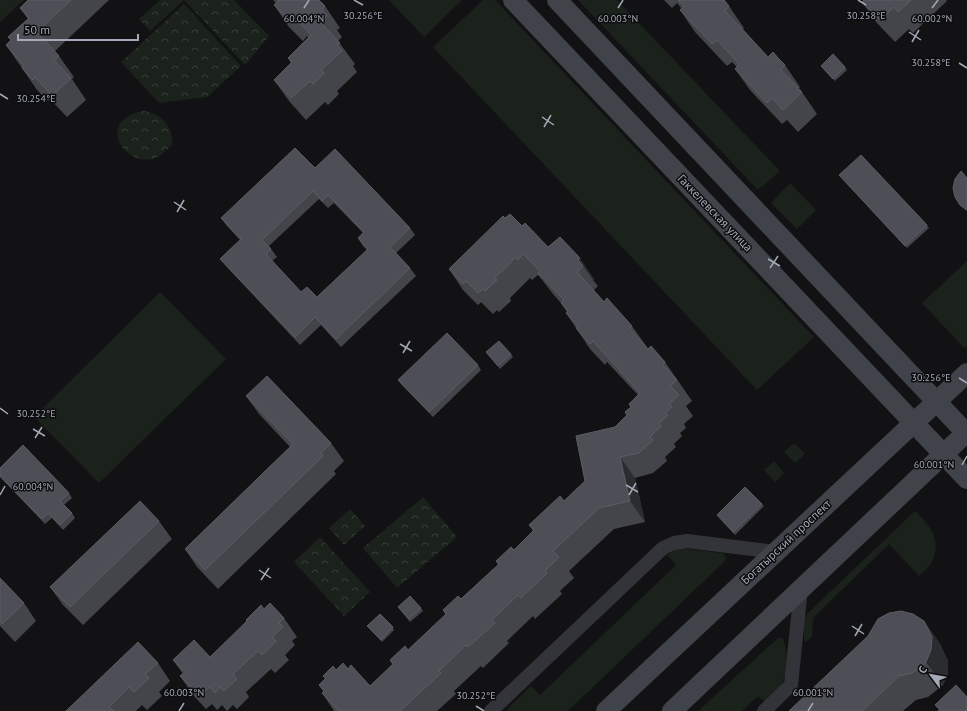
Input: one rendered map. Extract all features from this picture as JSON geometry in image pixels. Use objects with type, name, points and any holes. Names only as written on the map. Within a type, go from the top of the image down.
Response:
[{"type":"main road","name":"Гаккелевская улица","points":[[513,0],[967,479]]},
{"type":"main road","points":[[557,0],[967,433],[672,711]]},
{"type":"main road","name":"Богатырский проспект","points":[[606,711],[967,373]]},
{"type":"street","points":[[491,711],[663,548],[674,543],[687,541],[776,552]]},
{"type":"street","points":[[764,711],[791,685],[801,588]]},
{"type":"green space","points":[[0,0],[24,0],[0,22]]},
{"type":"green space","points":[[160,0],[184,0],[150,31],[139,19]]},
{"type":"green space","points":[[184,0],[234,0],[269,36],[245,65]]},
{"type":"green space","points":[[389,0],[462,0],[424,37]]},
{"type":"green space","points":[[483,0],[495,0],[814,337],[757,390],[433,47]]},
{"type":"green space","points":[[578,0],[617,0],[780,171],[763,186],[757,189]]},
{"type":"green space","points":[[184,4],[241,66],[207,97],[159,103],[121,62]]},
{"type":"green space","points":[[142,111],[155,114],[160,117],[171,132],[172,145],[160,155],[152,159],[142,159],[132,156],[119,142],[117,133],[120,124],[128,117]]},
{"type":"green space","points":[[790,183],[816,210],[797,229],[771,203]]},
{"type":"green space","points":[[967,261],[967,346],[965,349],[922,303]]},
{"type":"green space","points":[[160,292],[226,359],[99,483],[34,417]]},
{"type":"green space","points":[[794,443],[805,454],[795,463],[784,452]]},
{"type":"green space","points":[[774,461],[784,473],[775,482],[764,470]]},
{"type":"green space","points":[[423,497],[457,537],[397,588],[363,548]]},
{"type":"green space","points":[[350,509],[365,526],[344,545],[329,528]]},
{"type":"green space","points":[[915,511],[929,526],[935,539],[935,552],[929,566],[919,576],[889,544],[813,618],[812,637],[807,641],[804,641],[804,619],[808,613]]},
{"type":"green space","points":[[320,537],[370,592],[344,616],[294,562]]},
{"type":"green space","points":[[679,548],[722,553],[726,557],[725,561],[568,711],[509,711],[507,709],[531,686],[540,695],[676,565],[667,555]]},
{"type":"green space","points":[[779,637],[783,639],[785,644],[786,669],[781,686],[774,695],[765,702],[758,696],[742,711],[698,711]]},
{"type":"building","points":[[28,0],[71,0],[37,32],[59,56],[54,60],[71,78],[52,96],[35,77],[33,80],[22,68],[24,66],[6,45],[11,40],[8,37],[29,18],[20,8]]},
{"type":"building","points":[[278,0],[319,0],[325,6],[322,9],[327,16],[320,22],[340,43],[337,45],[342,51],[321,70],[324,73],[313,84],[310,81],[291,98],[274,80],[292,62],[288,58],[311,35],[292,15],[288,19],[274,5],[279,1]]},
{"type":"building","points":[[678,0],[724,0],[729,6],[725,11],[768,57],[773,52],[785,65],[781,70],[802,92],[783,110],[772,98],[767,103],[735,69],[739,64],[717,40],[712,44],[680,10],[684,6]]},
{"type":"building","points":[[864,0],[911,0],[898,12],[894,7],[880,20],[862,2]]},
{"type":"building","points":[[833,54],[845,67],[833,79],[821,66]]},
{"type":"building","points":[[295,148],[315,168],[335,149],[410,228],[390,247],[410,268],[336,339],[315,317],[295,337],[220,259],[241,239],[221,218]],"holes":[[[313,191],[322,201],[328,195],[364,232],[358,238],[368,249],[317,297],[307,287],[301,292],[266,254],[271,249],[262,240]]]},
{"type":"building","points":[[861,155],[927,225],[905,246],[839,175]]},
{"type":"building","points":[[961,171],[967,178],[967,210],[960,205],[955,197],[953,188],[955,179]]},
{"type":"building","points":[[510,214],[522,226],[525,223],[548,247],[560,237],[580,258],[578,260],[583,266],[577,272],[604,302],[607,298],[632,326],[629,328],[648,349],[651,346],[665,362],[663,365],[677,380],[670,386],[679,395],[669,404],[672,407],[665,413],[668,415],[659,423],[661,426],[650,437],[653,440],[639,453],[620,457],[630,501],[599,508],[553,551],[559,557],[545,571],[547,573],[521,598],[518,595],[492,620],[495,623],[468,647],[466,645],[439,671],[441,673],[400,711],[339,711],[322,693],[324,691],[319,685],[326,678],[323,676],[333,666],[336,670],[343,663],[348,669],[351,665],[370,686],[393,664],[390,660],[405,646],[408,650],[446,614],[443,610],[458,596],[461,599],[499,564],[496,561],[511,547],[514,550],[534,530],[529,525],[560,496],[564,501],[585,481],[576,436],[615,427],[627,415],[625,412],[631,407],[629,404],[640,393],[593,341],[590,344],[576,328],[578,326],[566,313],[568,311],[561,303],[564,300],[538,273],[540,271],[523,254],[518,260],[516,257],[495,278],[497,280],[485,291],[483,289],[478,293],[466,281],[463,284],[449,269],[503,216],[505,218]]},
{"type":"building","points":[[447,333],[478,365],[429,412],[398,380]]},
{"type":"building","points":[[499,341],[511,354],[498,366],[486,352]]},
{"type":"building","points":[[267,376],[331,443],[321,453],[323,456],[205,570],[185,549],[293,444],[246,396]]},
{"type":"building","points":[[23,445],[69,493],[60,501],[72,513],[60,525],[48,513],[42,519],[0,476],[0,468]]},
{"type":"building","points":[[745,487],[762,504],[733,532],[717,515]]},
{"type":"building","points":[[140,501],[159,521],[70,607],[50,587]]},
{"type":"building","points":[[0,578],[24,603],[2,624],[0,621]]},
{"type":"building","points":[[410,596],[421,608],[409,619],[398,607]]},
{"type":"building","points":[[270,603],[284,618],[279,623],[283,627],[272,637],[276,641],[262,655],[258,651],[233,674],[237,679],[224,691],[220,687],[215,693],[210,687],[204,692],[199,686],[194,690],[180,676],[185,672],[173,660],[194,640],[210,657],[247,621],[246,620],[261,605],[264,609]]},
{"type":"building","points":[[901,611],[913,614],[924,621],[932,637],[931,650],[926,662],[912,673],[899,676],[862,711],[789,711],[868,636],[878,619],[889,613]]},
{"type":"building","points":[[380,614],[393,627],[381,640],[367,626]]},
{"type":"building","points":[[138,642],[158,663],[145,674],[149,678],[134,692],[129,687],[109,707],[114,711],[66,711]]},
{"type":"building","points":[[956,685],[967,697],[967,711],[938,711],[940,710],[935,705]]}]
